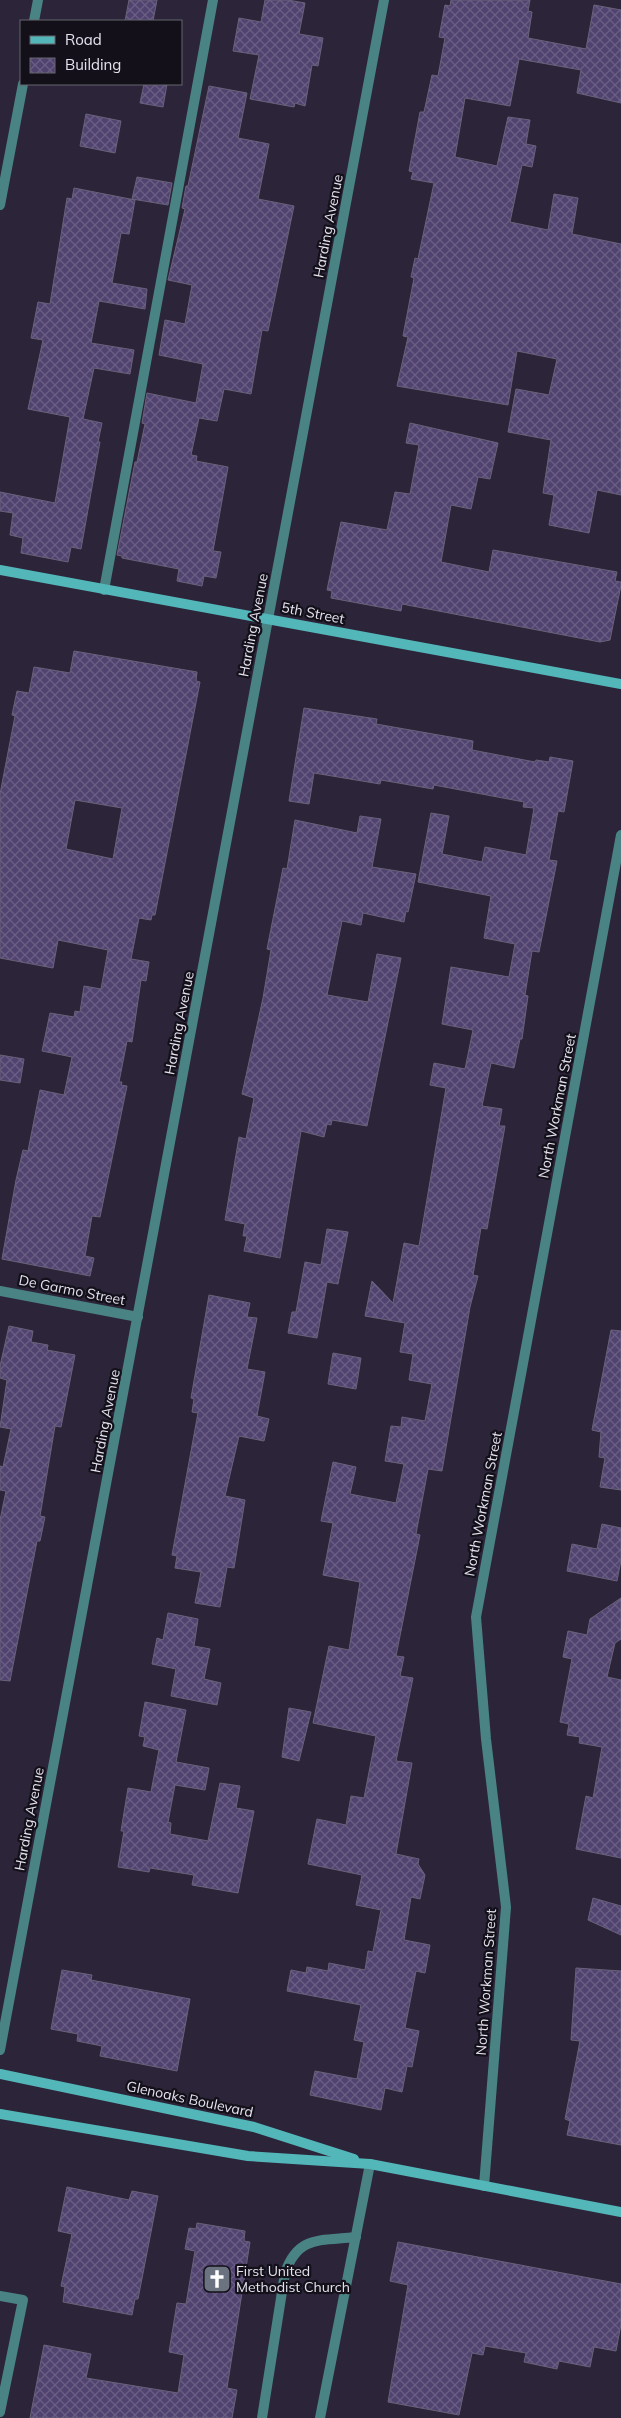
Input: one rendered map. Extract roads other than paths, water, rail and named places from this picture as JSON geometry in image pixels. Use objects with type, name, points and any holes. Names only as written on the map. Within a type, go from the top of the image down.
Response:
[{"type":"main road","name":"5th Street","points":[[0,570],[621,684]]},
{"type":"main road","name":"Glenoaks Boulevard","points":[[0,2074],[254,2127],[370,2164],[621,2212]]},
{"type":"main road","name":"Glenoaks Boulevard","points":[[0,2114],[248,2156],[370,2164]]},
{"type":"street","points":[[34,20],[38,0]]},
{"type":"street","points":[[104,590],[213,0]]},
{"type":"street","name":"Harding Avenue","points":[[0,2050],[384,0]]},
{"type":"street","points":[[0,205],[23,85]]},
{"type":"street","name":"North Workman Street","points":[[484,2186],[506,1907],[486,1740],[476,1617],[621,834]]},
{"type":"street","name":"De Garmo Street","points":[[0,1291],[138,1317]]},
{"type":"street","points":[[320,2418],[370,2164]]},
{"type":"street","points":[[262,2418],[285,2273],[291,2257],[306,2243],[356,2236]]},
{"type":"street","points":[[0,2296],[23,2300],[0,2412]]},
{"type":"place","name":"First United Methodist Church","points":[[217,2279]]}]
